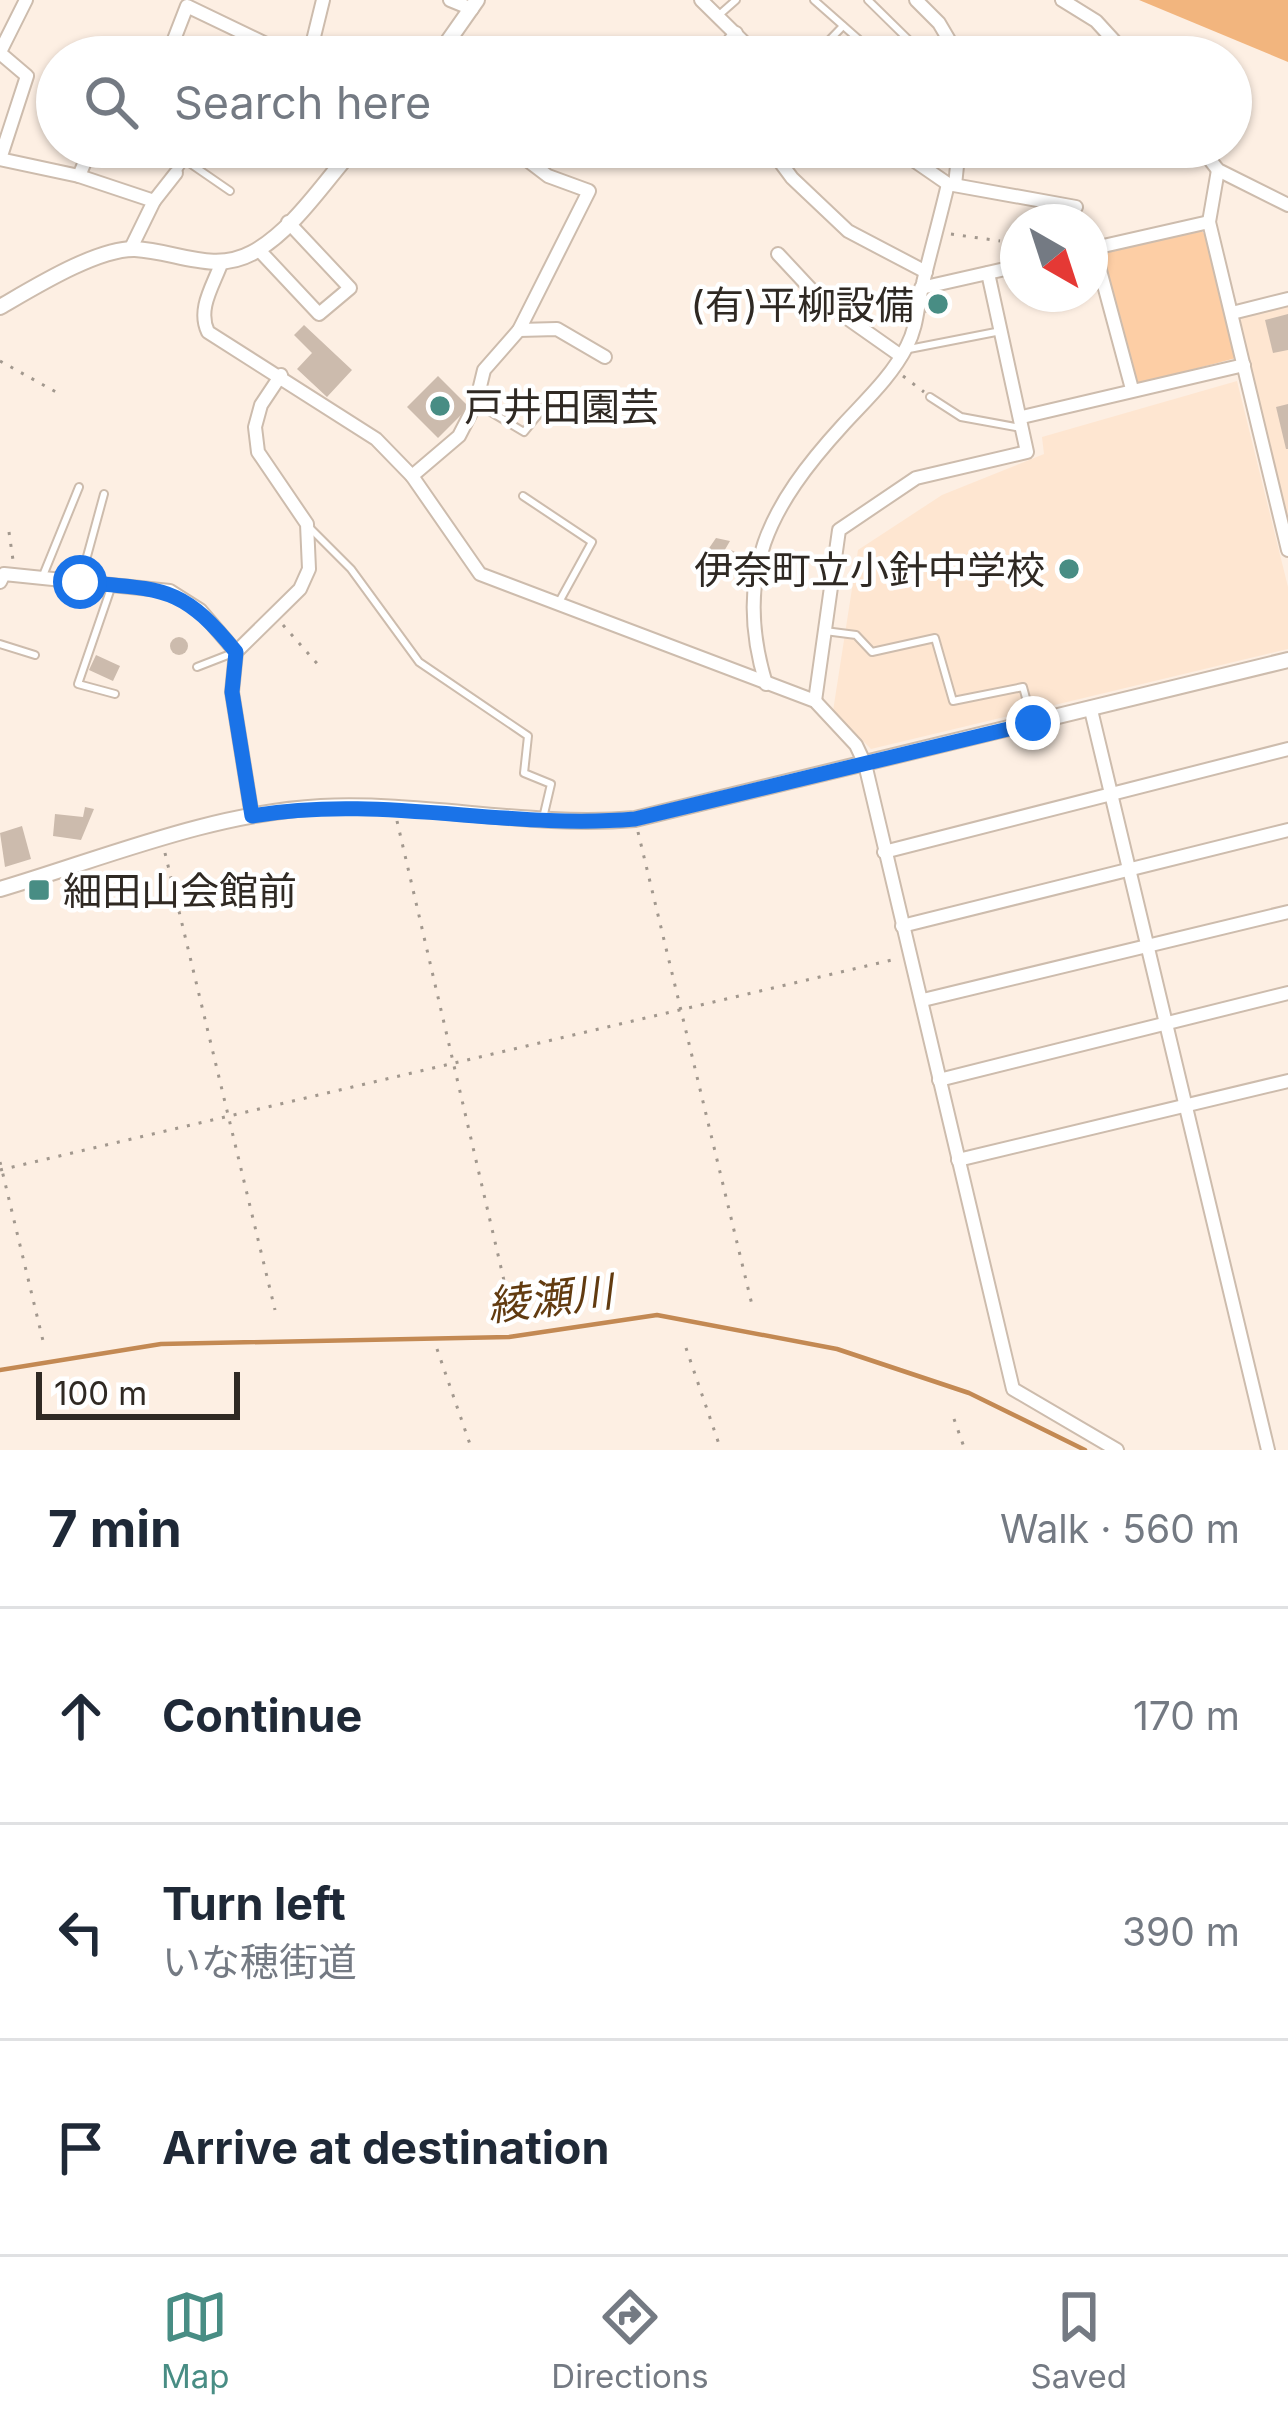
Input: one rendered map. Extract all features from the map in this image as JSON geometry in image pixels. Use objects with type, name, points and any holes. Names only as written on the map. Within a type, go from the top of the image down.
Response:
[{"type":"street","points":[[26,0],[0,53],[27,76],[0,159],[36,167]]},
{"type":"street","points":[[314,36],[322,0]]},
{"type":"street","points":[[450,0],[475,4],[452,36]]},
{"type":"street","points":[[701,0],[739,36]]},
{"type":"street","points":[[916,0],[948,36]]},
{"type":"street","points":[[1062,0],[1096,21],[1110,36]]},
{"type":"street","points":[[176,36],[187,6],[249,36]]},
{"type":"street","points":[[42,168],[154,201]]},
{"type":"street","points":[[79,176],[82,168]]},
{"type":"street","points":[[0,307],[64,270],[131,248],[221,264],[258,249],[336,168]]},
{"type":"street","points":[[412,476],[459,436],[476,403],[484,370],[519,330],[589,191],[538,168]]},
{"type":"street","points":[[785,168],[848,231],[926,272]]},
{"type":"street","points":[[926,168],[951,185],[1059,204]]},
{"type":"street","points":[[766,684],[753,634],[755,574],[775,512],[804,468],[900,358],[917,324],[921,288],[955,168]]},
{"type":"street","points":[[1288,206],[1217,170],[1209,222],[1288,550]]},
{"type":"street","points":[[131,248],[154,201],[176,172]]},
{"type":"street","points":[[258,249],[320,314],[350,288],[288,222]]},
{"type":"street","points":[[1108,244],[1209,222]]},
{"type":"street","points":[[778,254],[820,299],[900,358]]},
{"type":"street","points":[[221,264],[205,306],[203,321],[208,332],[376,439],[412,476],[480,574],[815,701],[856,745],[865,764],[1013,1389],[1117,1450]]},
{"type":"street","points":[[921,288],[1000,270]]},
{"type":"street","points":[[815,701],[838,530],[916,478],[1027,452],[988,273]]},
{"type":"street","points":[[1232,313],[1288,299]]},
{"type":"street","points":[[1108,304],[1132,389]]},
{"type":"street","points":[[519,330],[557,329],[605,357]]},
{"type":"street","points":[[1023,423],[1132,389],[1244,364]]},
{"type":"street","points":[[252,816],[232,692],[236,652],[300,589],[308,569],[307,524],[258,452],[255,427],[261,405],[280,375]]},
{"type":"street","points":[[6,579],[42,578],[170,591],[213,623],[236,652]]},
{"type":"street","points":[[0,889],[252,816],[319,807],[542,820],[635,819],[1288,660]]},
{"type":"street","points":[[1091,710],[1268,1450]]},
{"type":"street","points":[[884,852],[1288,749]]},
{"type":"street","points":[[902,926],[1288,830]]},
{"type":"street","points":[[922,1000],[1288,912]]},
{"type":"street","points":[[939,1080],[1288,993]]},
{"type":"street","points":[[958,1160],[1288,1081]]},
{"type":"lane","points":[[719,15],[736,0]]},
{"type":"lane","points":[[814,0],[855,36]]},
{"type":"lane","points":[[868,0],[905,36]]},
{"type":"lane","points":[[833,36],[843,26]]},
{"type":"lane","points":[[176,172],[179,168]]},
{"type":"lane","points":[[197,168],[230,190]]},
{"type":"lane","points":[[900,358],[1001,332]]},
{"type":"lane","points":[[930,397],[961,417],[1023,423]]},
{"type":"lane","points":[[476,403],[524,432],[545,406],[560,414]]},
{"type":"lane","points":[[42,578],[79,487]]},
{"type":"lane","points":[[80,582],[104,494]]},
{"type":"lane","points":[[523,496],[592,542],[559,602]]},
{"type":"lane","points":[[307,524],[351,569],[419,662],[528,736],[524,772],[550,784],[542,820]]},
{"type":"lane","points":[[112,585],[78,684],[115,694]]},
{"type":"lane","points":[[825,631],[856,635],[872,652],[934,638],[953,701],[1023,687],[1033,723]]},
{"type":"lane","points":[[0,644],[35,655]]},
{"type":"lane","points":[[197,667],[236,652]]},
{"type":"path","points":[[938,232],[1000,241]]},
{"type":"path","points":[[900,358],[930,397]]},
{"type":"path","points":[[0,361],[56,392]]},
{"type":"path","points":[[6,579],[14,546],[9,532]]},
{"type":"path","points":[[274,615],[322,669]]},
{"type":"path","points":[[394,808],[506,1289]]},
{"type":"path","points":[[635,819],[752,1309]]},
{"type":"path","points":[[162,840],[275,1310]]},
{"type":"path","points":[[1,1170],[909,956]]},
{"type":"path","points":[[0,1162],[44,1345]]},
{"type":"path","points":[[686,1348],[721,1450]]},
{"type":"path","points":[[437,1349],[472,1450]]},
{"type":"path","points":[[954,1419],[965,1450]]},
{"type":"shaded area","points":[[1139,0],[1288,0],[1288,62],[1252,47],[1252,36],[1226,36]]},
{"type":"shaded area","points":[[1201,230],[1236,358],[1138,384],[1108,282],[1108,253]]},
{"type":"shaded area","points":[[1288,306],[1288,524],[1240,322],[1243,316]]},
{"type":"shaded area","name":"伊奈町立小針中学校","points":[[1237,381],[1288,587],[1288,649],[871,749],[833,711],[858,550],[942,495],[1044,454],[1042,437]]},
{"type":"building","points":[[941,291],[945,311],[922,313],[934,301],[929,297]]},
{"type":"building","points":[[1288,314],[1288,350],[1273,353],[1265,320]]},
{"type":"building","points":[[304,325],[352,370],[327,397],[297,369],[312,353],[294,335]]},
{"type":"building","points":[[438,376],[469,407],[438,438],[407,407]]},
{"type":"building","points":[[1288,404],[1288,449],[1286,449],[1276,407]]},
{"type":"building","points":[[716,538],[730,541],[723,553],[731,550],[751,560],[742,577],[703,557]]},
{"type":"building","points":[[179,637],[188,646],[179,655],[170,646]]},
{"type":"building","points":[[96,655],[120,666],[113,681],[89,670]]},
{"type":"building","points":[[85,807],[94,809],[81,840],[53,836],[55,814],[83,817]]},
{"type":"building","points":[[22,826],[31,859],[5,867],[0,833]]},
{"type":"waterway","name":"綾瀬川","points":[[0,1370],[161,1344],[509,1337],[657,1315],[837,1349],[969,1393],[1085,1450]]},
{"type":"place","name":"(有)平柳設備","points":[[938,304]]},
{"type":"place","name":"戸井田園芸","points":[[440,406]]},
{"type":"place","name":"伊奈町立小針中学校","points":[[1069,569]]},
{"type":"place","name":"細田山会館前","points":[[39,890]]},
{"type":"route","points":[[80,582],[170,591],[200,610],[236,652],[232,692],[252,816],[352,806],[577,821],[635,819],[1033,723]]}]
